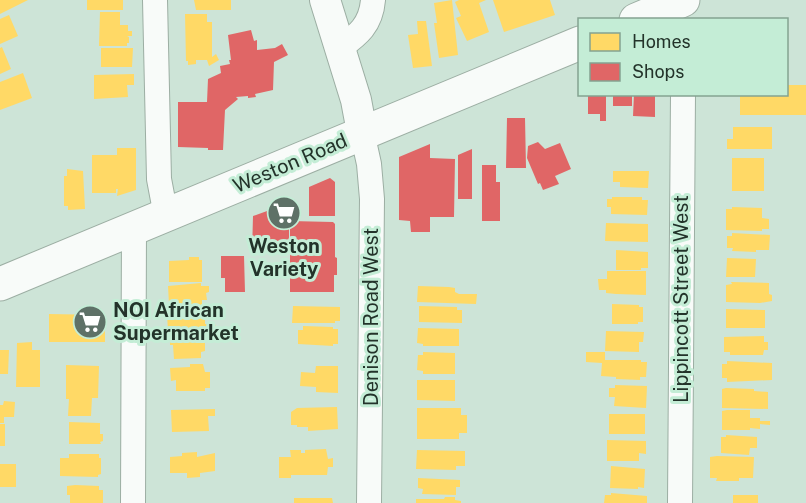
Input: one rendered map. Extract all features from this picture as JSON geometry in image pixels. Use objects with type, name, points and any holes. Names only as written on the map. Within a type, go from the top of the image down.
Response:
[{"type":"main road","points":[[641,18],[683,0]]},
{"type":"main road","name":"Weston Road","points":[[0,285],[578,43]]},
{"type":"street","points":[[155,0],[159,179],[166,216]]},
{"type":"street","points":[[325,0],[356,100],[362,132]]},
{"type":"street","points":[[340,48],[361,33],[373,0]]},
{"type":"street","points":[[683,0],[683,18]]},
{"type":"street","name":"Lippincott Street West","points":[[680,503],[682,96]]},
{"type":"street","name":"Denison Road West","points":[[362,132],[369,164],[372,199],[369,503]]},
{"type":"street","points":[[132,503],[134,229]]},
{"type":"building: Homes","points":[[0,0],[28,0],[0,14]]},
{"type":"building: Homes","points":[[87,0],[123,0],[123,10],[87,10]]},
{"type":"building: Homes","points":[[194,0],[231,0],[231,10],[196,10]]},
{"type":"building: Homes","points":[[452,0],[458,55],[439,58],[434,23],[437,23],[434,3]]},
{"type":"building: Homes","points":[[486,0],[479,3],[489,32],[467,41],[456,18],[461,16],[455,2]]},
{"type":"building: Homes","points":[[493,0],[550,0],[555,15],[504,32]]},
{"type":"building: Homes","points":[[100,12],[120,12],[120,25],[128,25],[128,31],[132,31],[132,36],[127,36],[129,43],[127,46],[99,46]]},
{"type":"building: Homes","points":[[185,14],[207,14],[207,22],[212,22],[212,57],[216,54],[219,60],[209,66],[207,60],[196,60],[196,64],[188,65],[186,61]]},
{"type":"building: Homes","points":[[9,15],[18,36],[0,44],[0,19]]},
{"type":"building: Homes","points":[[417,21],[426,21],[432,66],[413,68],[408,35],[418,34]]},
{"type":"building: Homes","points":[[2,47],[11,69],[0,74],[0,48]]},
{"type":"building: Homes","points":[[101,48],[133,48],[132,67],[101,67]]},
{"type":"building: Homes","points":[[23,73],[32,98],[0,110],[0,82]]},
{"type":"building: Homes","points":[[134,74],[134,85],[127,85],[128,97],[94,99],[94,75]]},
{"type":"building: Homes","points":[[788,85],[806,85],[806,115],[740,115],[740,96],[788,96]]},
{"type":"building: Homes","points":[[733,127],[772,127],[772,149],[727,149],[727,139],[733,139]]},
{"type":"building: Homes","points":[[117,148],[136,148],[136,190],[117,196],[118,189],[116,193],[92,193],[92,155],[117,155]]},
{"type":"building: Homes","points":[[732,158],[764,158],[764,191],[732,191]]},
{"type":"building: Homes","points":[[67,169],[83,171],[85,209],[68,210],[68,206],[64,206],[64,176],[67,176]]},
{"type":"building: Homes","points":[[613,171],[649,171],[648,188],[620,187],[620,182],[613,182]]},
{"type":"building: Homes","points":[[612,197],[642,197],[642,200],[648,200],[647,215],[611,214],[611,207],[607,207],[607,199],[612,199]]},
{"type":"building: Homes","points":[[732,207],[762,208],[762,218],[769,219],[769,229],[762,229],[762,231],[726,230],[726,209],[732,209]]},
{"type":"building: Homes","points":[[606,223],[648,224],[648,242],[605,241]]},
{"type":"building: Homes","points":[[732,233],[770,235],[769,250],[732,251],[733,248],[727,248],[727,236],[732,236]]},
{"type":"building: Homes","points":[[616,250],[648,252],[648,268],[616,270]]},
{"type":"building: Homes","points":[[189,257],[199,257],[199,260],[202,260],[202,282],[169,282],[169,261],[189,260]]},
{"type":"building: Homes","points":[[727,258],[756,259],[755,277],[726,277]]},
{"type":"building: Homes","points":[[607,271],[646,271],[646,295],[606,293],[606,290],[599,290],[598,279],[607,279]]},
{"type":"building: Homes","points":[[731,282],[769,283],[769,294],[772,295],[772,301],[726,302],[726,285],[732,284]]},
{"type":"building: Homes","points":[[201,283],[201,286],[209,286],[209,292],[206,293],[207,300],[202,300],[202,305],[174,306],[174,303],[169,304],[168,286]]},
{"type":"building: Homes","points":[[418,286],[449,287],[455,288],[455,292],[459,294],[477,294],[476,304],[417,302]]},
{"type":"building: Homes","points":[[612,304],[643,307],[643,322],[612,324]]},
{"type":"building: Homes","points":[[293,306],[340,307],[340,321],[292,323]]},
{"type":"building: Homes","points":[[419,306],[457,307],[457,310],[462,310],[462,323],[419,322]]},
{"type":"building: Homes","points":[[175,309],[205,309],[205,324],[215,324],[216,330],[175,333],[175,331],[168,331],[167,314],[175,313]]},
{"type":"building: Homes","points":[[726,309],[765,310],[765,328],[726,328]]},
{"type":"building: Homes","points":[[49,314],[105,315],[105,342],[49,342]]},
{"type":"building: Homes","points":[[303,326],[338,329],[338,344],[333,344],[333,346],[298,344],[298,330],[303,330]]},
{"type":"building: Homes","points":[[418,328],[459,329],[459,346],[423,346],[417,343]]},
{"type":"building: Homes","points":[[606,331],[644,332],[643,342],[639,342],[639,352],[605,351]]},
{"type":"building: Homes","points":[[205,336],[205,351],[201,352],[201,358],[174,359],[170,338]]},
{"type":"building: Homes","points":[[764,336],[764,342],[768,342],[768,350],[764,350],[763,355],[730,355],[730,352],[724,352],[724,337]]},
{"type":"building: Homes","points":[[32,342],[32,350],[40,350],[40,387],[16,387],[17,343]]},
{"type":"building: Homes","points":[[0,350],[9,350],[8,374],[0,374]]},
{"type":"building: Homes","points":[[423,352],[455,353],[455,374],[423,374],[423,371],[417,370],[418,355],[423,355]]},
{"type":"building: Homes","points":[[586,352],[605,352],[605,360],[647,362],[646,377],[640,377],[640,380],[601,376],[602,363],[586,362]]},
{"type":"building: Homes","points":[[727,361],[772,363],[772,380],[727,382],[727,378],[722,378],[722,364],[727,364]]},
{"type":"building: Homes","points":[[190,364],[203,364],[205,372],[210,372],[210,388],[205,388],[205,391],[176,391],[176,380],[171,381],[170,368],[190,367]]},
{"type":"building: Homes","points":[[66,365],[99,366],[98,398],[92,398],[91,416],[68,416]]},
{"type":"building: Homes","points":[[316,366],[338,366],[338,393],[316,392],[316,387],[300,386],[301,372],[315,373]]},
{"type":"building: Homes","points":[[417,380],[455,380],[455,401],[417,400]]},
{"type":"building: Homes","points":[[615,385],[647,386],[646,408],[614,406],[615,397],[609,397],[609,388],[615,388]]},
{"type":"building: Homes","points":[[722,389],[768,392],[768,409],[722,408]]},
{"type":"building: Homes","points":[[4,401],[15,402],[14,417],[4,417],[4,423],[0,423],[0,405],[3,405]]},
{"type":"building: Homes","points":[[337,407],[338,429],[308,431],[308,427],[291,425],[291,412],[297,408]]},
{"type":"building: Homes","points":[[417,408],[461,408],[461,415],[467,415],[467,433],[459,433],[459,439],[417,439]]},
{"type":"building: Homes","points":[[215,409],[215,416],[208,416],[209,431],[172,432],[171,410]]},
{"type":"building: Homes","points":[[750,410],[750,418],[770,421],[770,425],[760,424],[760,429],[722,430],[722,411]]},
{"type":"building: Homes","points":[[609,414],[645,414],[645,434],[609,434]]},
{"type":"building: Homes","points":[[69,422],[100,423],[100,434],[103,434],[103,441],[100,442],[101,444],[69,444]]},
{"type":"building: Homes","points":[[0,424],[5,424],[5,446],[0,446]]},
{"type":"building: Homes","points":[[726,435],[757,437],[757,448],[750,448],[749,455],[721,453],[721,437],[726,437]]},
{"type":"building: Homes","points":[[607,440],[646,441],[646,454],[639,453],[639,461],[607,461]]},
{"type":"building: Homes","points":[[326,449],[328,459],[333,458],[333,467],[328,467],[327,475],[291,475],[291,478],[279,478],[279,457],[291,457],[290,450],[301,450],[301,453],[305,453],[305,450]]},
{"type":"building: Homes","points":[[417,450],[465,451],[465,466],[456,466],[456,470],[416,469]]},
{"type":"building: Homes","points":[[197,452],[197,457],[215,453],[215,471],[200,473],[200,477],[187,478],[187,473],[170,473],[170,457]]},
{"type":"building: Homes","points":[[69,454],[99,454],[101,474],[98,477],[60,476],[60,458],[69,458]]},
{"type":"building: Homes","points":[[710,457],[754,457],[753,478],[739,478],[739,481],[716,481],[717,478],[710,478]]},
{"type":"building: Homes","points":[[0,464],[16,464],[16,487],[0,487]]},
{"type":"building: Homes","points":[[611,466],[645,469],[644,488],[610,488]]},
{"type":"building: Homes","points":[[418,478],[460,480],[460,487],[456,487],[456,495],[422,494],[423,489],[418,488]]},
{"type":"building: Homes","points":[[67,486],[99,486],[99,490],[103,490],[103,503],[70,503]]},
{"type":"building: Homes","points":[[611,493],[647,496],[647,503],[604,503],[605,495],[611,495]]},
{"type":"building: Homes","points":[[733,495],[758,495],[758,503],[733,503]]},
{"type":"building: Homes","points":[[455,497],[455,500],[461,503],[416,503],[416,499],[444,499]]},
{"type":"building: Homes","points":[[294,498],[332,498],[333,503],[294,503]]},
{"type":"building: Shops","points":[[251,30],[254,41],[257,40],[257,50],[275,48],[282,44],[288,55],[274,62],[273,90],[255,94],[256,97],[236,97],[238,99],[225,110],[223,150],[178,147],[178,102],[207,102],[208,79],[221,73],[220,66],[230,64],[228,35]]},
{"type":"building: Shops","points":[[588,96],[606,96],[606,121],[600,121],[600,114],[588,114]]},
{"type":"building: Shops","points":[[613,96],[632,96],[632,106],[613,106]]},
{"type":"building: Shops","points":[[634,96],[655,96],[655,117],[633,116]]},
{"type":"building: Shops","points":[[507,118],[525,118],[526,168],[506,168]]},
{"type":"building: Shops","points":[[538,142],[545,149],[560,143],[571,169],[555,176],[559,184],[543,190],[527,158],[528,146]]},
{"type":"building: Shops","points":[[430,144],[430,158],[455,159],[454,217],[430,217],[430,232],[411,232],[410,221],[399,220],[399,157]]},
{"type":"building: Shops","points":[[472,149],[472,199],[458,199],[458,155]]},
{"type":"building: Shops","points":[[482,165],[496,165],[496,182],[500,182],[500,221],[482,221]]},
{"type":"building: Shops","points":[[330,178],[335,182],[335,216],[309,216],[309,187]]},
{"type":"building: Shops","points":[[289,203],[289,253],[252,253],[253,216]]},
{"type":"building: Shops","points":[[290,221],[333,222],[335,224],[337,275],[334,275],[334,292],[290,292]]},
{"type":"building: Shops","points":[[221,256],[244,256],[245,292],[225,292],[225,278],[221,278]]},
{"type":"place","name":"Weston Variety","points":[[284,213]]},
{"type":"place","name":"NOI African Supermarket","points":[[90,322]]}]
